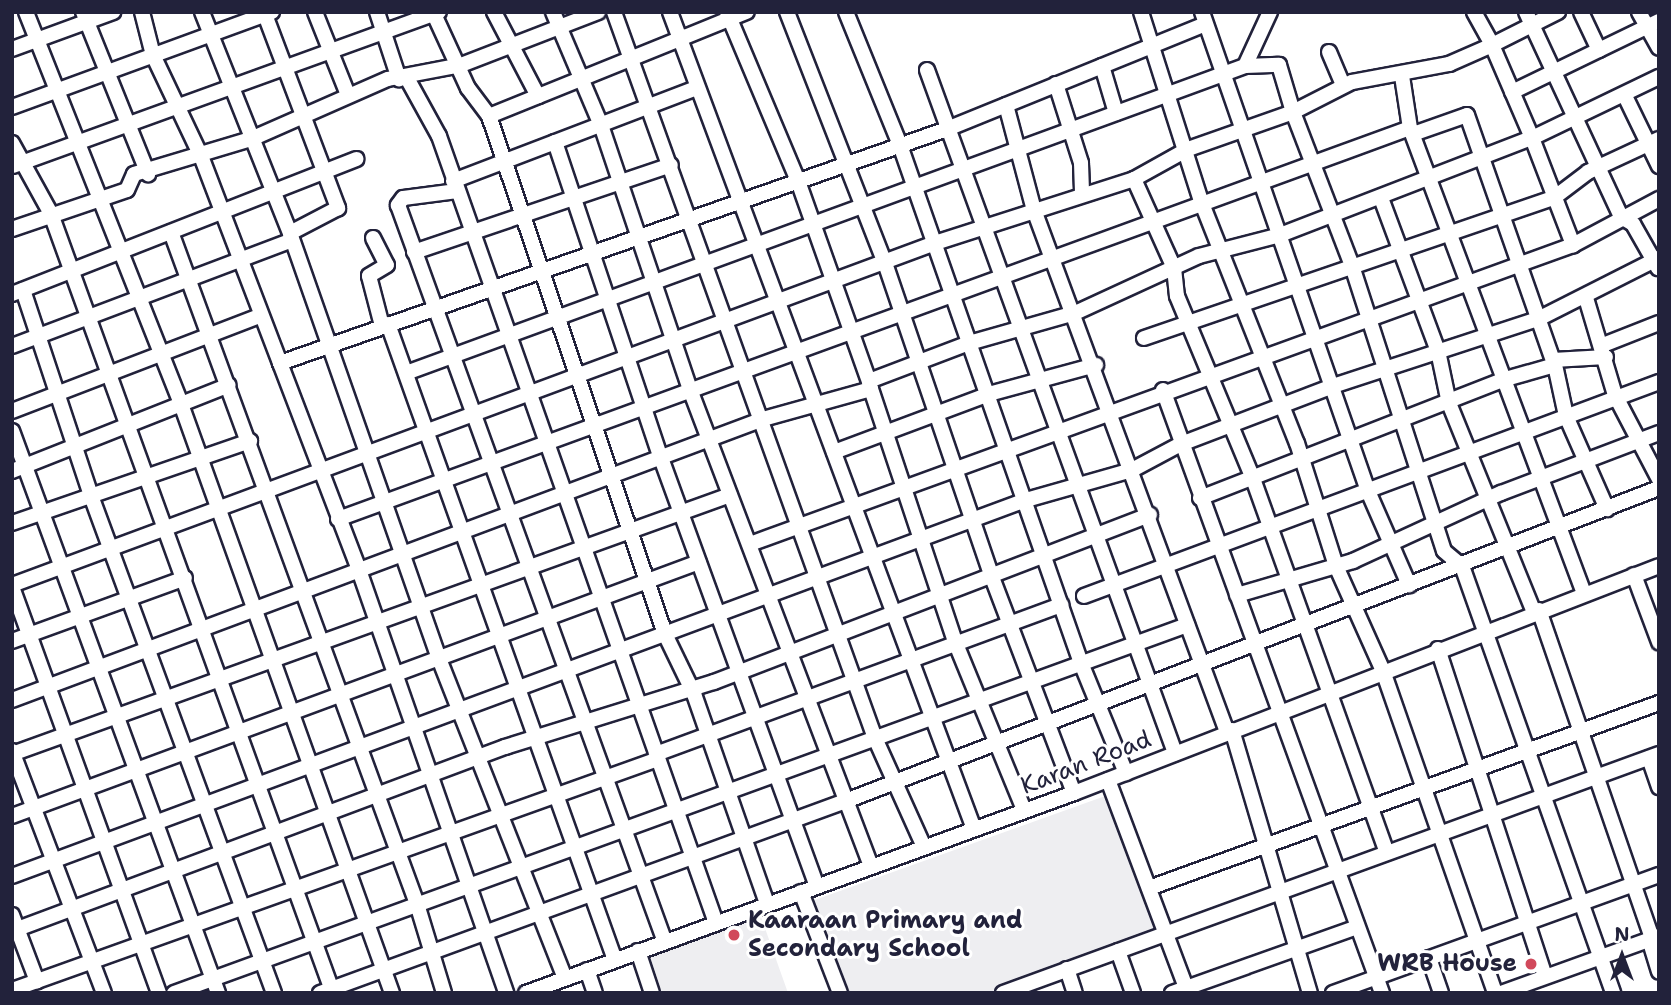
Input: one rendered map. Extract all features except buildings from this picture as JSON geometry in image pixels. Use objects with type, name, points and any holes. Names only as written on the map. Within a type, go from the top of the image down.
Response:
[{"type":"street","points":[[26,12],[76,142],[143,301],[392,993]]},
{"type":"street","points":[[12,49],[37,41],[85,17],[113,12]]},
{"type":"street","points":[[142,12],[153,55],[201,156],[238,264],[280,363],[359,570],[506,993]]},
{"type":"street","points":[[202,12],[291,237],[327,345],[406,553],[439,657],[464,708],[521,867],[565,978]]},
{"type":"street","points":[[315,12],[348,96]]},
{"type":"street","points":[[377,12],[403,79],[439,136],[468,233],[716,923]]},
{"type":"street","points":[[494,12],[509,49],[538,96]]},
{"type":"street","points":[[553,12],[601,125],[641,236],[691,393],[771,595],[786,650],[807,699],[825,756],[871,866]]},
{"type":"street","points":[[12,229],[127,190],[134,174],[148,174],[251,139],[348,96],[509,49],[598,12]]},
{"type":"street","points":[[614,12],[629,60],[691,218],[875,738],[924,847]]},
{"type":"street","points":[[670,12],[800,354],[874,557],[907,662],[932,717],[974,829]]},
{"type":"street","points":[[489,116],[680,39],[729,16],[747,12]]},
{"type":"street","points":[[787,12],[886,263],[935,414],[976,521],[989,572],[1012,623],[1074,793]]},
{"type":"street","points":[[846,12],[900,145],[1081,663],[1125,773]]},
{"type":"street","points":[[1141,12],[1172,93],[1201,201],[1283,406],[1336,566],[1358,604],[1383,671],[1495,993]]},
{"type":"street","points":[[1245,66],[1270,12]]},
{"type":"street","points":[[1474,12],[1492,45],[1532,138],[1573,245]]},
{"type":"street","points":[[159,993],[126,892],[47,687],[12,586],[367,450],[780,303],[934,243],[985,230],[1083,192],[1134,179],[1188,149],[1293,112],[1343,85],[1402,76],[1492,45],[1529,19],[1558,12]]},
{"type":"street","points":[[1581,12],[1599,50]]},
{"type":"street","points":[[1639,12],[1653,24],[1659,48]]},
{"type":"street","points":[[12,107],[267,13],[338,208],[291,237],[238,264],[190,284],[12,346]]},
{"type":"street","points":[[17,164],[284,64],[331,51],[436,13],[461,65],[468,88],[489,116],[539,271],[559,317],[575,374],[665,634],[687,686],[767,904]]},
{"type":"street","points":[[729,16],[798,181],[811,225],[887,434],[956,644],[981,699],[1024,810]]},
{"type":"street","points":[[85,17],[125,123],[148,174]]},
{"type":"street","points":[[280,363],[947,129],[1153,46],[1203,18],[1244,129],[1314,337],[1334,386],[1368,491],[1409,585]]},
{"type":"street","points":[[12,876],[205,803],[259,786],[357,747],[415,729],[618,649],[976,521],[1026,500],[1132,470],[1181,444],[1334,386],[1538,319],[1657,263],[1633,224],[1621,217],[1601,165],[1576,117],[1556,68],[1529,19]]},
{"type":"street","points":[[1512,92],[1556,68],[1653,24]]},
{"type":"street","points":[[1329,52],[1343,85]]},
{"type":"street","points":[[406,373],[1245,66],[1279,65],[1293,112],[1352,266],[1369,323],[1405,420],[1440,526],[1444,551],[1462,566],[1613,993]]},
{"type":"street","points":[[1102,66],[1116,113]]},
{"type":"street","points":[[927,70],[960,170],[1006,280],[1094,534],[1175,753]]},
{"type":"street","points":[[1402,76],[1411,131],[1433,180],[1448,232],[1521,434],[1584,594]]},
{"type":"street","points":[[12,700],[763,419],[818,405],[969,343],[1075,313],[1174,268],[1280,235],[1433,180],[1625,96],[1659,77]]},
{"type":"street","points":[[1056,85],[1067,131],[1081,163],[1083,192]]},
{"type":"street","points":[[665,942],[434,308],[399,200],[455,186],[503,162],[697,88]]},
{"type":"street","points":[[1625,96],[1652,142],[1659,166]]},
{"type":"street","points":[[1006,105],[1020,148],[1034,210],[1053,263],[1096,365],[1187,625],[1255,795],[1263,847],[1310,993]]},
{"type":"street","points":[[338,519],[1053,263],[1154,218],[1201,201],[1467,115],[1554,363],[1566,416],[1606,509]]},
{"type":"street","points":[[555,142],[573,200],[596,251],[661,458],[817,886]]},
{"type":"street","points":[[1144,338],[1189,321],[1243,309],[1502,211],[1556,197],[1601,165],[1652,142]]},
{"type":"street","points":[[12,143],[17,164],[51,214],[259,786],[314,942],[328,991],[894,783],[1659,488]]},
{"type":"street","points":[[274,993],[90,493],[56,394],[40,335],[18,292],[357,159]]},
{"type":"street","points":[[414,252],[671,165]]},
{"type":"street","points":[[1134,179],[1154,218],[1174,268],[1189,321],[1252,476],[1387,853]]},
{"type":"street","points":[[1381,198],[1438,351],[1449,403],[1506,548],[1537,611],[1581,731],[1653,938],[1659,972]]},
{"type":"street","points":[[750,544],[802,528],[855,506],[906,491],[1007,447],[1113,414],[1163,390],[1314,337],[1369,323],[1417,299],[1468,284],[1573,245],[1659,199]]},
{"type":"street","points":[[171,232],[250,441],[357,747],[417,904],[444,993]]},
{"type":"street","points":[[373,238],[387,265],[369,276],[385,325],[406,373],[615,960]]},
{"type":"street","points":[[1586,298],[1615,395],[1659,479]]},
{"type":"street","points":[[12,411],[162,356],[259,316]]},
{"type":"street","points":[[1200,498],[1299,457],[1351,441],[1502,380],[1554,363],[1604,351],[1659,323]]},
{"type":"street","points":[[834,452],[989,394],[1096,365]]},
{"type":"street","points":[[1084,596],[1521,434],[1615,395],[1659,382]]},
{"type":"street","points":[[19,469],[229,385]]},
{"type":"street","points":[[1163,390],[1253,645],[1382,993]]},
{"type":"street","points":[[12,431],[19,469],[41,512],[62,566],[216,986]]},
{"type":"street","points":[[1237,595],[1286,577],[1336,566],[1393,545],[1440,526],[1489,500],[1541,481],[1585,460],[1640,443],[1659,433]]},
{"type":"street","points":[[12,523],[146,473],[250,441]]},
{"type":"street","points":[[104,993],[13,753],[480,582],[730,495]]},
{"type":"street","points":[[15,930],[126,892],[584,721],[738,671],[838,630],[892,615],[989,572],[1150,515]]},
{"type":"street","points":[[12,816],[499,635],[648,584],[699,562]]},
{"type":"street","name":"Karan Road","points":[[532,992],[1074,793],[1485,630],[1659,566]]},
{"type":"street","points":[[1634,575],[1659,642]]},
{"type":"street","points":[[12,641],[184,578]]},
{"type":"street","points":[[12,990],[556,796],[704,737],[1061,605]]},
{"type":"street","points":[[174,993],[216,986],[262,961],[1187,625]]},
{"type":"street","points":[[1438,649],[1474,770],[1545,976]]},
{"type":"street","points":[[1149,888],[1659,703]]},
{"type":"street","points":[[1011,991],[1654,756],[1659,787]]},
{"type":"street","points":[[1108,780],[1187,990]]},
{"type":"street","points":[[1333,993],[1659,875]]},
{"type":"street","points":[[801,892],[840,993]]},
{"type":"street","points":[[12,915],[15,930],[37,981]]},
{"type":"street","points":[[1171,993],[1187,990],[1357,927]]},
{"type":"street","points":[[1501,993],[1653,938]]},
{"type":"street","points":[[638,951],[652,993]]},
{"type":"street","points":[[1118,951],[1133,993]]},
{"type":"street","points":[[1429,958],[1441,993]]},
{"type":"street","points":[[1067,969],[1075,993]]},
{"type":"street","points":[[587,970],[595,993]]},
{"type":"shaded area","points":[[1108,795],[1157,933],[993,993],[849,993],[812,901]]},
{"type":"shaded area","name":"Kaaraan Primary and Secondary School","points":[[760,914],[788,993],[655,993],[641,956]]},
{"type":"place","name":"Kaaraan Primary and Secondary School","points":[[734,935]]},
{"type":"place","name":"WRB House","points":[[1531,964]]}]
